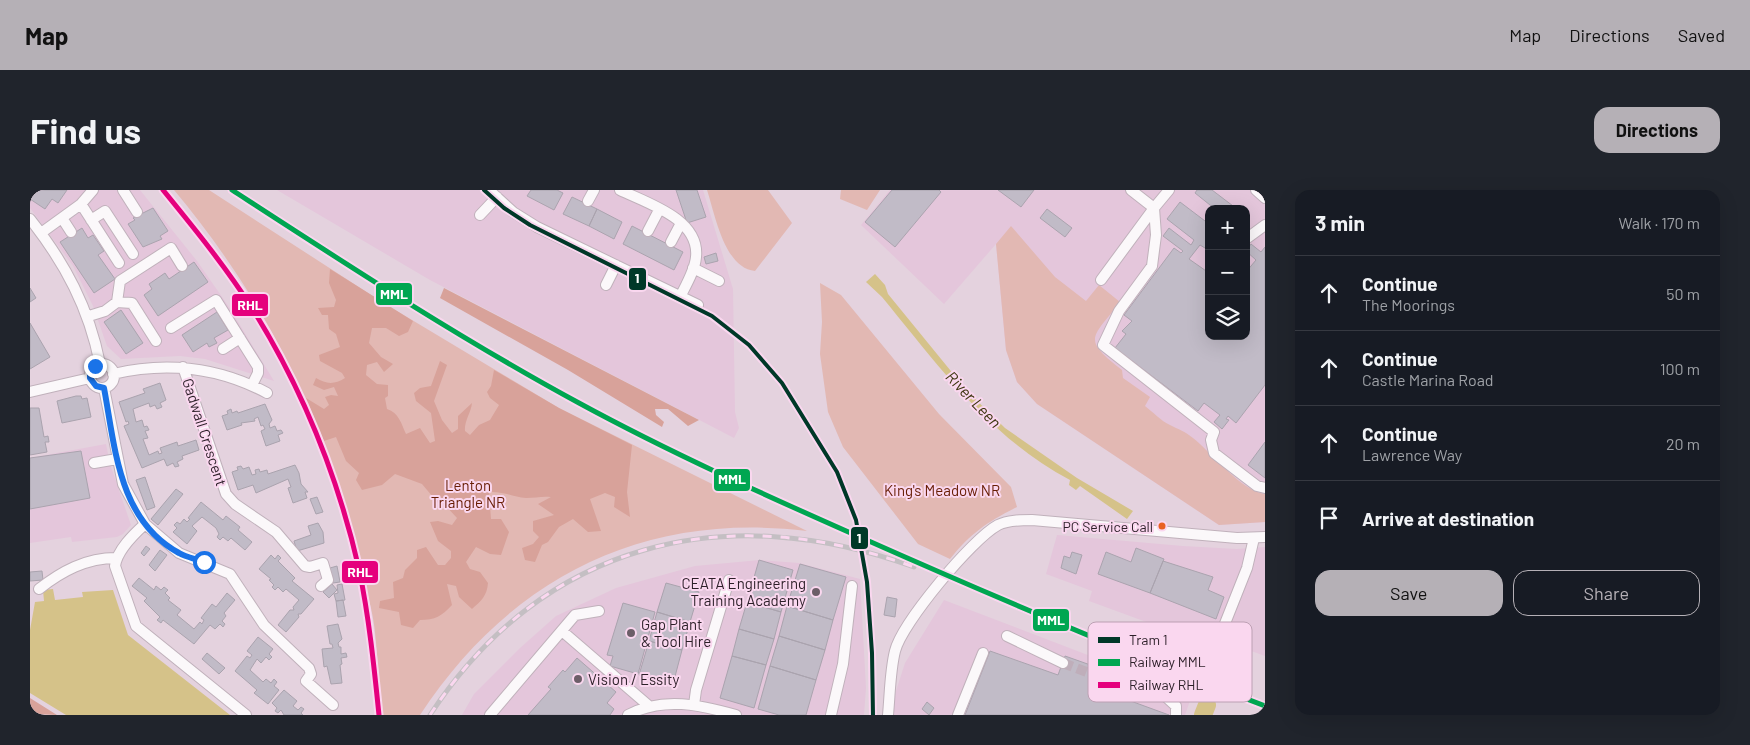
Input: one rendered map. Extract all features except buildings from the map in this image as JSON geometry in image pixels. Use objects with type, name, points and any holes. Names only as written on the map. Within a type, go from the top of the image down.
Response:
[{"type":"street","points":[[123,190],[137,212]]},
{"type":"street","points":[[488,190],[513,212],[538,227],[698,305]]},
{"type":"street","points":[[588,202],[594,190]]},
{"type":"street","points":[[620,190],[663,208],[692,235],[696,248],[696,258],[680,297]]},
{"type":"street","points":[[644,190],[646,202]]},
{"type":"street","points":[[1131,190],[1154,208],[1156,236],[1152,266],[1119,311],[1104,345],[1214,432],[1211,440],[1214,453],[1257,486],[1265,488]]},
{"type":"street","points":[[1101,280],[1169,190]]},
{"type":"street","points":[[41,233],[80,204],[90,191]]},
{"type":"street","points":[[480,215],[497,197]]},
{"type":"street","points":[[80,204],[120,263]]},
{"type":"street","points":[[648,231],[663,208]]},
{"type":"street","points":[[91,220],[105,212],[132,254]]},
{"type":"street","points":[[62,218],[71,232]]},
{"type":"street","points":[[30,219],[76,287],[88,316],[100,364]]},
{"type":"street","points":[[671,242],[681,224]]},
{"type":"street","points":[[1250,236],[1265,225]]},
{"type":"street","points":[[117,302],[120,281],[171,248],[182,266]]},
{"type":"street","points":[[606,285],[616,265]]},
{"type":"street","points":[[693,268],[719,281]]},
{"type":"street","points":[[171,328],[216,300],[258,367],[258,373],[252,385]]},
{"type":"street","points":[[88,316],[105,310],[117,302],[132,303],[156,341]]},
{"type":"street","points":[[223,349],[240,338]]},
{"type":"street","points":[[100,364],[108,365],[113,374],[110,384],[104,388],[96,386],[90,378],[92,368],[100,364]]},
{"type":"street","points":[[113,374],[144,368],[183,366],[212,371],[252,385],[267,393]]},
{"type":"street","name":"Gadwall Crescent","points":[[183,366],[226,494],[235,504],[276,532],[305,566],[310,567],[324,564],[328,580],[322,586]]},
{"type":"street","points":[[30,392],[90,378]]},
{"type":"street","points":[[104,388],[117,459],[128,497],[145,524],[179,553],[230,574],[264,625],[309,668],[309,677],[306,681],[333,705]]},
{"type":"street","points":[[94,463],[117,459]]},
{"type":"street","points":[[888,715],[895,650],[905,629],[964,555],[998,525],[1013,521],[1032,520],[1254,538],[1265,536]]},
{"type":"street","points":[[145,524],[116,558],[115,566],[130,614],[142,632],[246,715]]},
{"type":"street","points":[[1226,622],[1247,568],[1254,538]]},
{"type":"street","points":[[39,589],[70,568],[104,558],[116,558]]},
{"type":"street","points":[[694,705],[696,690],[730,580]]},
{"type":"street","points":[[830,715],[843,664],[852,586]]},
{"type":"street","points":[[490,715],[575,615],[599,611]]},
{"type":"street","points":[[562,631],[649,706]]},
{"type":"street","points":[[1007,636],[1063,663]]},
{"type":"street","points":[[958,715],[983,653]]},
{"type":"street","points":[[1172,702],[1176,706],[1176,715]]},
{"type":"street","points":[[628,715],[649,706],[694,705],[736,715]]},
{"type":"shaded area","points":[[30,190],[140,190],[197,261],[229,307],[274,381],[205,359],[180,356],[121,359],[107,346],[93,306],[73,266],[30,208]]},
{"type":"shaded area","points":[[277,190],[703,190],[733,289],[735,412],[739,428],[734,438],[430,280]]},
{"type":"shaded area","points":[[890,190],[1265,190],[1265,522],[1219,525],[1037,404],[1017,382],[1006,350],[996,244],[944,304],[861,225]]},
{"type":"shaded area","points":[[106,444],[110,464],[131,525],[123,534],[117,537],[72,542],[71,537],[30,543],[30,458]]},
{"type":"shaded area","points":[[1057,535],[1183,546],[1237,549],[1265,547],[1265,656],[1252,651],[1252,622],[1146,622],[1089,601],[1092,591],[1046,574]]},
{"type":"shaded area","points":[[760,560],[799,563],[860,579],[866,688],[864,715],[462,715],[474,694],[520,648],[556,616],[616,588],[695,566]]},
{"type":"shaded area","points":[[944,600],[1088,655],[1088,702],[1190,702],[1185,715],[892,715],[896,691],[905,663]]},
{"type":"green space","name":"Lenton Triangle NR","points":[[174,190],[209,190],[382,302],[559,408],[807,531],[747,528],[690,532],[636,544],[586,564],[539,591],[495,626],[456,667],[420,715],[381,715],[376,642],[371,610],[349,520],[333,469],[314,419],[292,370],[238,277],[208,233]]},
{"type":"green space","points":[[707,190],[768,190],[792,223],[755,271],[744,268],[728,250],[722,238]]},
{"type":"green space","points":[[841,190],[880,190],[867,210],[840,199]]},
{"type":"green space","points":[[1011,226],[1055,277],[1086,301],[1099,285],[1120,302],[1098,331],[1095,338],[1100,351],[1122,370],[1123,378],[1150,397],[1145,406],[1163,421],[1185,432],[1246,486],[1265,494],[1265,522],[1219,525],[1037,404],[1017,382],[1006,350],[996,244]]},
{"type":"green space","points":[[330,269],[413,321],[408,332],[399,336],[386,328],[372,328],[369,343],[381,357],[393,364],[384,372],[377,362],[367,365],[366,375],[377,384],[388,385],[388,396],[385,398],[387,409],[397,416],[406,434],[420,428],[430,443],[435,441],[431,413],[416,401],[414,393],[420,388],[431,386],[440,361],[447,365],[434,401],[442,420],[452,433],[458,429],[458,416],[472,403],[465,431],[470,435],[479,425],[490,420],[499,405],[490,398],[487,392],[491,386],[494,370],[559,408],[632,445],[627,492],[630,517],[614,507],[615,497],[605,493],[590,499],[601,531],[588,532],[573,519],[559,527],[548,542],[542,545],[535,562],[525,560],[522,548],[533,544],[539,537],[533,531],[533,521],[554,515],[538,504],[551,497],[526,498],[499,492],[489,492],[491,519],[501,519],[509,532],[501,555],[490,554],[476,547],[466,562],[470,569],[480,572],[488,583],[485,595],[481,601],[472,609],[459,597],[456,586],[447,584],[452,605],[438,617],[420,620],[413,628],[401,625],[399,612],[379,608],[380,601],[394,598],[393,582],[403,578],[405,570],[417,558],[417,550],[426,547],[438,565],[445,565],[451,558],[451,551],[438,541],[430,522],[438,521],[452,525],[457,518],[444,504],[438,503],[422,484],[395,474],[382,485],[362,490],[356,480],[359,473],[346,461],[336,437],[324,441],[306,398],[324,409],[329,405],[325,397],[331,395],[338,396],[334,387],[324,390],[313,385],[316,378],[330,383],[345,378],[342,373],[320,361],[319,355],[340,347],[336,334],[329,329],[328,315],[322,315],[318,308],[334,307],[336,300],[329,283]]},
{"type":"green space","name":"King's Meadow NR","points":[[820,283],[841,295],[939,414],[1011,487],[1017,507],[980,529],[950,559],[918,544],[843,447],[828,412],[820,354],[822,322]]},
{"type":"green space","points":[[444,288],[699,420],[688,426],[668,409],[655,409],[656,415],[664,422],[662,427],[568,370],[440,298]]},
{"type":"green space","points":[[30,698],[57,715],[30,714]]},
{"type":"water","points":[[875,274],[885,285],[888,294],[968,392],[1005,428],[1077,478],[1133,511],[1127,519],[1080,486],[1076,490],[1069,485],[1070,480],[1041,463],[990,422],[945,374],[882,297],[866,282]]},
{"type":"water","points":[[53,589],[55,600],[83,597],[82,592],[113,590],[128,635],[230,715],[66,715],[30,693],[30,630],[35,602],[44,601],[43,590]]},
{"type":"waterway","name":"River Leen","points":[[1203,715],[1207,705]]},
{"type":"tunnel","points":[[1063,663],[1088,673]]},
{"type":"railway","points":[[430,715],[475,656],[527,609],[583,574],[644,550],[708,538],[775,537],[844,546],[914,567]]},
{"type":"tram line","name":"1","points":[[484,190],[504,208],[530,225],[712,316],[749,345],[782,383],[837,472],[856,520],[867,582],[872,653],[873,715]]},
{"type":"rail line","name":"RHL","points":[[163,190],[242,292],[287,370],[316,434],[340,501],[359,569],[368,623],[379,715]]},
{"type":"rail line","name":"MML","points":[[232,190],[403,300],[490,353],[579,403],[684,457],[755,490],[1088,635]]},
{"type":"rail line","name":"MML","points":[[1252,701],[1265,706]]},
{"type":"place","name":"PC Service Call","points":[[1162,526]]},
{"type":"place","name":"CEATA Engineering Training Academy","points":[[816,592]]},
{"type":"place","name":"Gap Plant & Tool Hire","points":[[631,633]]},
{"type":"place","name":"Vision / Essity","points":[[578,679]]},
{"type":"route","points":[[95,366],[90,372],[90,378],[93,384],[104,388],[117,459],[128,497],[145,524],[164,541],[179,553],[204,562]]}]
